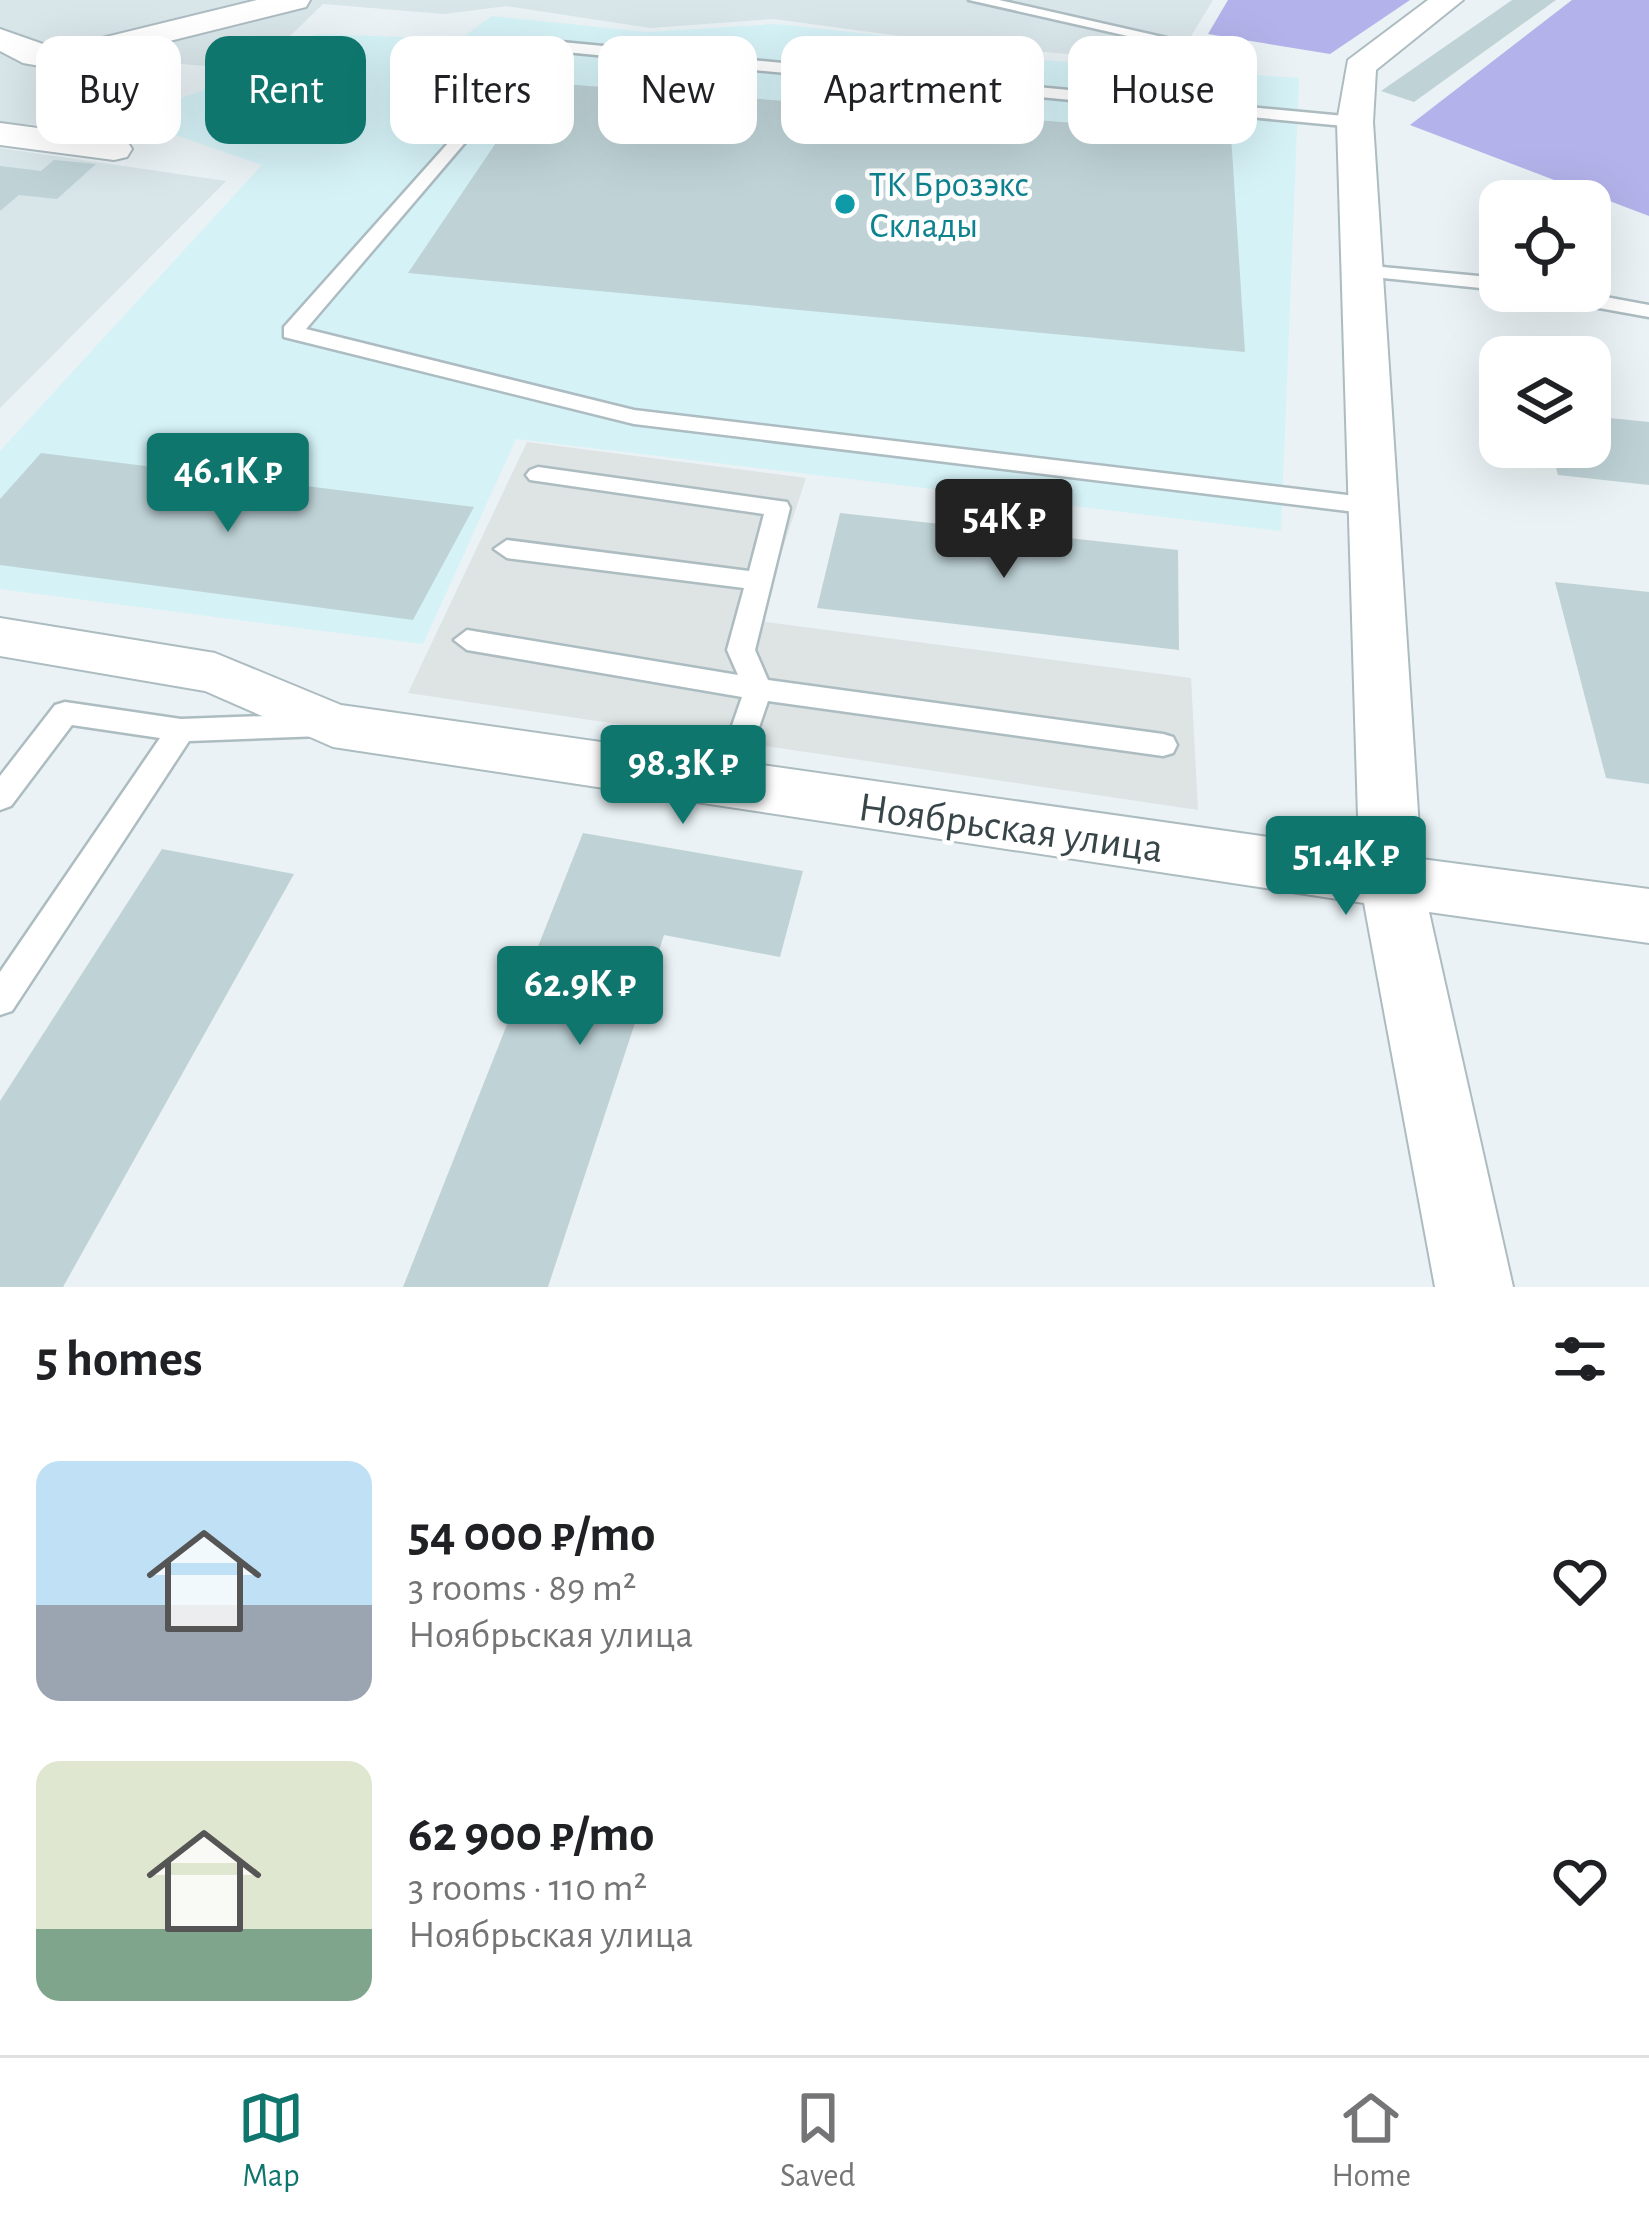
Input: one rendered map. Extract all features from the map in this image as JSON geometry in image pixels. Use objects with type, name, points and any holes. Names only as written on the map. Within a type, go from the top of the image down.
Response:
[{"type":"street","points":[[0,39],[35,56],[57,59],[295,0]]},
{"type":"street","points":[[1448,0],[1360,67],[1355,122],[1391,881],[1474,1287]]},
{"type":"street","points":[[0,134],[114,149]]},
{"type":"street","name":"Ноябрьская улица","points":[[0,637],[215,673],[333,725],[727,786],[1649,916]]},
{"type":"lane","points":[[977,0],[1146,36]]},
{"type":"lane","points":[[1355,122],[540,45],[292,332],[634,417],[1372,506]]},
{"type":"lane","points":[[1361,271],[1479,282]]},
{"type":"lane","points":[[1611,304],[1649,311]]},
{"type":"lane","points":[[538,475],[778,508],[741,650],[758,689],[727,786]]},
{"type":"lane","points":[[507,549],[759,580]]},
{"type":"lane","points":[[466,640],[758,689],[1163,745]]},
{"type":"lane","points":[[0,797],[65,713],[181,730],[333,725]]},
{"type":"lane","points":[[0,1000],[181,730]]},
{"type":"shaded area","points":[[0,0],[1213,0],[1191,36],[1068,36],[1068,54],[1044,52],[1044,36],[899,36],[774,19],[650,28],[507,6],[444,14],[323,4],[290,36],[205,36],[205,66],[181,64],[181,36],[36,36],[36,125],[0,122]]},
{"type":"shaded area","points":[[1228,0],[1410,0],[1330,54],[1257,42],[1257,36],[1208,34]]},
{"type":"shaded area","points":[[1572,0],[1649,0],[1649,216],[1611,202],[1611,180],[1554,180],[1410,125]]},
{"type":"shaded area","points":[[492,16],[647,32],[776,24],[888,36],[781,36],[781,144],[1044,144],[1044,60],[1068,62],[1068,144],[1257,144],[1257,75],[1299,78],[1281,531],[516,439],[423,644],[0,589],[0,451],[262,165],[181,137],[181,98],[205,89],[205,144],[366,144],[366,36],[312,36],[317,34],[390,37],[390,144],[574,144],[574,36],[464,36]]},
{"type":"shaded area","points":[[0,148],[226,181],[0,408]]},
{"type":"shaded area","points":[[527,442],[806,478],[759,621],[1191,678],[1198,810],[408,693]]},
{"type":"building","points":[[1512,0],[1556,0],[1414,102],[1381,91]]},
{"type":"building","name":"ТК Брозэкс Склады","points":[[574,85],[598,87],[598,144],[757,144],[757,99],[781,101],[781,144],[1044,144],[1044,121],[1068,123],[1068,144],[1232,144],[1245,352],[408,273],[495,144],[574,144]]},
{"type":"building","points":[[54,160],[96,164],[57,199],[19,195],[0,211],[0,166],[41,171]]},
{"type":"building","points":[[1611,418],[1649,422],[1649,485],[1558,475],[1556,468],[1611,468]]},
{"type":"building","points":[[41,453],[474,507],[413,620],[0,565],[0,499]]},
{"type":"building","points":[[840,513],[1178,550],[1179,650],[817,608]]},
{"type":"building","points":[[1555,582],[1649,592],[1649,784],[1606,778]]},
{"type":"building","points":[[583,833],[803,871],[780,957],[664,935],[548,1287],[403,1287]]},
{"type":"building","points":[[162,849],[294,874],[63,1287],[0,1287],[0,1101]]},
{"type":"place","name":"ТК Брозэкс Склады","points":[[845,204]]}]
